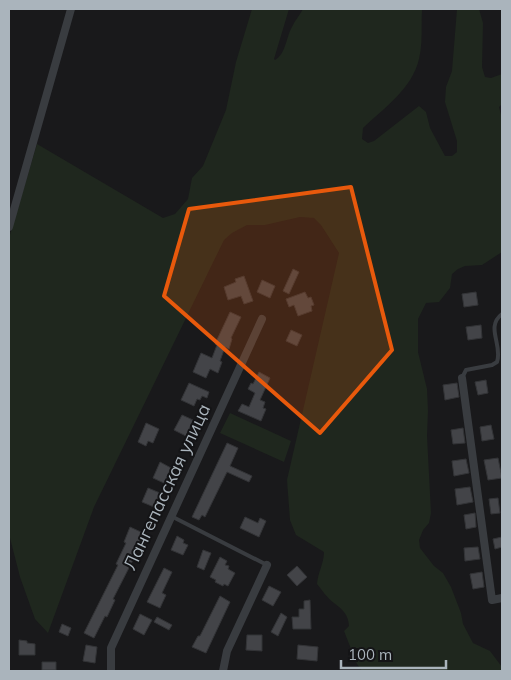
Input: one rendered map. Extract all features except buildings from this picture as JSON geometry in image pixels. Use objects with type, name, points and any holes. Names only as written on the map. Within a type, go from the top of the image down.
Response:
[{"type":"street","points":[[9,227],[72,9]]},
{"type":"street","name":"Лангепасская улица","points":[[110,671],[111,648],[262,319]]},
{"type":"street","points":[[462,378],[492,600],[502,598]]},
{"type":"street","points":[[223,671],[227,651],[267,565]]},
{"type":"lane","points":[[462,378],[466,370],[492,365],[497,362],[498,354],[494,325],[502,314]]},
{"type":"lane","points":[[170,516],[267,565]]},
{"type":"highlighted area","points":[[351,187],[392,350],[320,433],[164,296],[189,209]]},
{"type":"shaded area","points":[[252,9],[289,9],[275,60],[281,54],[290,31],[303,9],[422,9],[421,47],[415,70],[404,89],[363,128],[362,139],[368,143],[374,141],[419,106],[426,112],[430,128],[445,156],[452,156],[457,152],[457,141],[445,102],[446,87],[452,71],[457,9],[479,9],[483,23],[482,67],[485,77],[491,78],[502,74],[502,104],[499,107],[502,119],[502,252],[482,265],[465,266],[458,269],[452,274],[450,288],[439,302],[426,303],[418,319],[418,352],[427,389],[427,436],[431,513],[429,523],[423,530],[419,540],[420,548],[434,566],[443,573],[451,587],[463,624],[473,643],[490,651],[502,667],[502,671],[362,671],[357,664],[344,631],[349,626],[346,615],[317,584],[324,552],[296,535],[290,520],[287,480],[339,253],[321,225],[314,218],[300,217],[265,225],[247,225],[224,240],[94,507],[48,633],[35,619],[20,577],[9,534],[9,238],[37,144],[163,218],[175,214],[188,199],[192,178],[203,166],[226,110],[236,62]]},
{"type":"shaded area","points":[[230,413],[291,441],[284,462],[220,433]]}]
